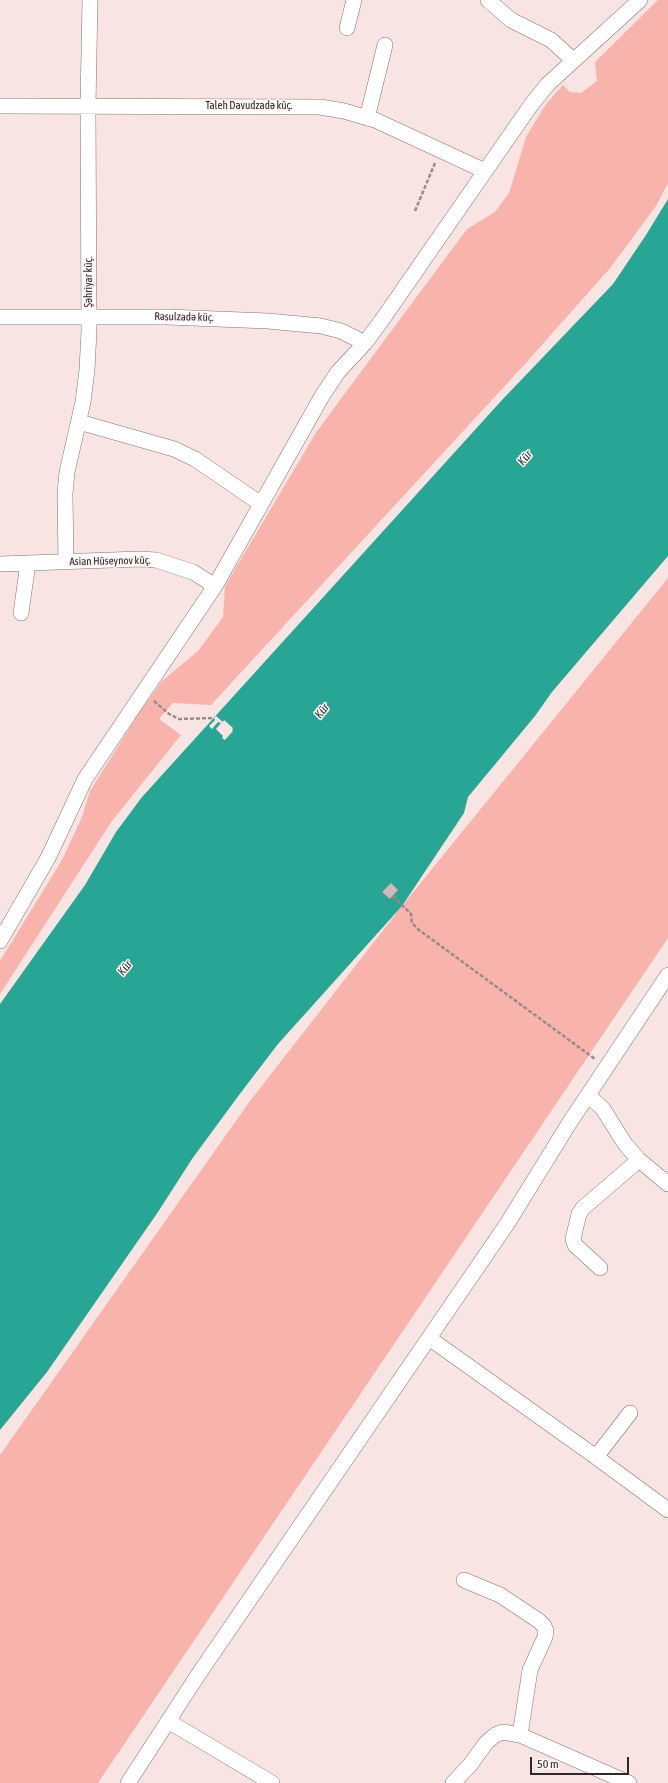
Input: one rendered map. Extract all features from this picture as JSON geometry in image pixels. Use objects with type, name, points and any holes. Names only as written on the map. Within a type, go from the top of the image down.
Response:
[{"type":"street","name":"Şəhriyar küç.","points":[[66,562],[65,494],[67,472],[79,422],[87,370],[90,317],[88,106],[90,0]]},
{"type":"street","points":[[346,28],[354,0]]},
{"type":"street","points":[[488,0],[511,20],[551,40],[573,60]]},
{"type":"street","points":[[0,941],[51,852],[85,779],[214,586],[322,396],[338,372],[365,343],[531,104],[548,84],[573,60],[640,0]]},
{"type":"street","points":[[367,118],[385,45]]},
{"type":"street","name":"Taleh Davudzadə küç.","points":[[0,106],[320,107],[344,111],[367,118],[485,171]]},
{"type":"street","name":"Rəsulzadə küç.","points":[[0,317],[220,318],[268,321],[321,326],[341,331],[365,343]]},
{"type":"street","points":[[79,422],[174,449],[195,459],[260,504]]},
{"type":"street","name":"Asian Hüseynov küç.","points":[[0,564],[140,559],[156,560],[194,572],[214,586]]},
{"type":"street","points":[[21,614],[28,563]]},
{"type":"street","points":[[128,1783],[198,1675],[507,1224],[606,1067],[668,975]]},
{"type":"street","points":[[588,1095],[603,1109],[626,1144],[639,1160],[668,1184]]},
{"type":"street","points":[[600,1268],[575,1245],[573,1239],[580,1214],[583,1208],[639,1160]]},
{"type":"street","points":[[429,1338],[668,1510]]},
{"type":"street","points":[[596,1457],[630,1413]]},
{"type":"street","points":[[464,1580],[500,1595],[539,1621],[544,1626],[546,1631],[545,1637],[530,1670],[520,1735]]},
{"type":"street","points":[[168,1721],[272,1783]]},
{"type":"street","points":[[453,1783],[470,1765],[486,1743],[495,1735],[504,1732],[520,1735],[630,1783]]},
{"type":"path","points":[[415,211],[440,151]]},
{"type":"path","points":[[143,691],[169,714],[179,718],[214,718]]},
{"type":"path","points":[[393,896],[411,914],[412,923],[419,930],[606,1067]]},
{"type":"shaded area","points":[[658,0],[668,0],[668,183],[656,206],[611,267],[525,364],[211,705],[173,703],[159,719],[181,735],[112,821],[0,994],[0,961],[62,860],[82,817],[90,791],[141,710],[162,681],[198,651],[223,617],[225,586],[317,431],[467,229],[495,212],[509,193],[526,137],[546,104],[563,85],[570,92],[581,93],[597,81],[595,62]]},
{"type":"shaded area","points":[[668,578],[668,938],[98,1783],[0,1783],[0,1455],[250,1101],[402,906]]},
{"type":"water","name":"Kür","points":[[668,199],[668,556],[552,692],[535,716],[468,797],[464,813],[402,906],[278,1044],[239,1095],[192,1159],[158,1212],[47,1372],[0,1430],[0,1004],[85,885],[116,832],[142,797],[502,400],[613,284]]},
{"type":"pier","points":[[216,716],[223,722],[224,720],[233,728],[233,731],[225,740],[216,729],[221,723],[218,722],[212,729],[209,726],[215,720],[214,718]]},
{"type":"building","points":[[391,883],[398,890],[390,899],[382,892]]}]
